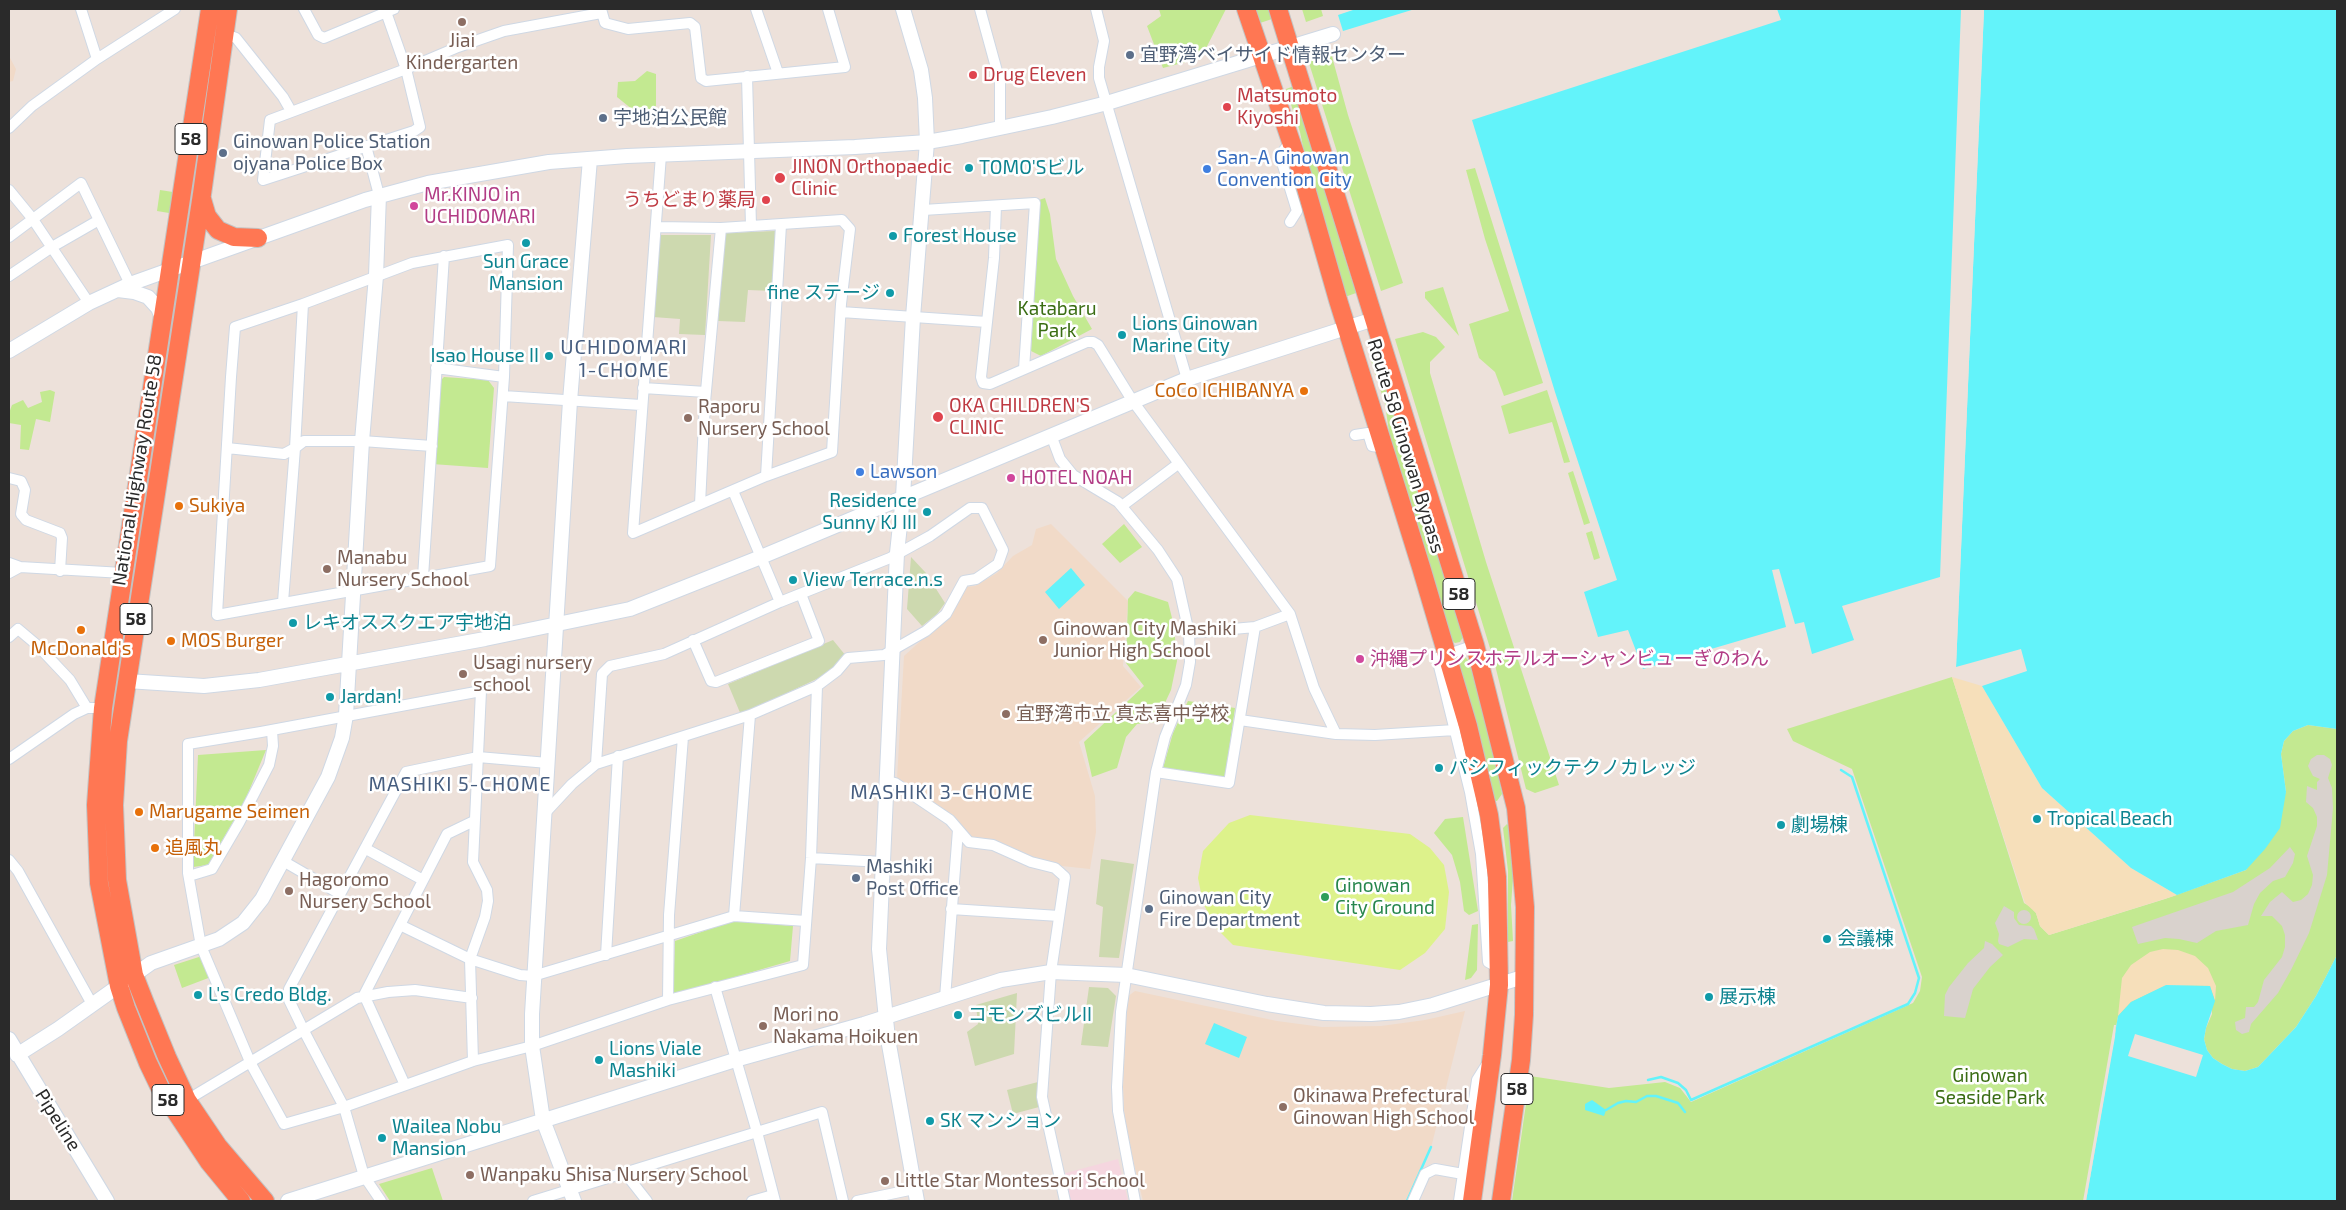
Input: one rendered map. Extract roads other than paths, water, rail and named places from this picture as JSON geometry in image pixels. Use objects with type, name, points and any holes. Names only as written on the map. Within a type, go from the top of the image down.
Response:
[{"type":"highway","name":"National Highway Route 58","points":[[210,9],[123,573],[95,708],[96,805],[99,883],[119,986],[148,1063],[160,1088],[209,1162],[241,1201]]},
{"type":"highway","name":"National Highway Route 58","points":[[228,9],[191,264],[126,681],[118,741],[114,805],[117,880],[134,975],[167,1057],[188,1100],[218,1146],[265,1201]]},
{"type":"highway","name":"Route 58 Ginowan Bypass","points":[[1246,9],[1290,140],[1447,654],[1489,815],[1497,877],[1499,976],[1492,1055],[1472,1201]]},
{"type":"highway","name":"Route 58 Ginowan Bypass","points":[[1278,9],[1475,646],[1516,808],[1524,875],[1526,976],[1521,1060],[1501,1201]]},
{"type":"highway","points":[[201,196],[207,216],[218,230],[234,237],[258,238]]},
{"type":"street","points":[[81,9],[97,59]]},
{"type":"street","points":[[9,128],[32,106],[97,59],[175,9]]},
{"type":"street","points":[[304,9],[318,35],[324,38],[390,10],[406,69],[420,127],[414,131],[263,180],[270,120],[406,69],[458,47],[504,31],[601,11],[605,23],[628,29],[690,23],[695,27],[700,78],[706,81],[778,72],[846,67],[828,9]]},
{"type":"street","points":[[756,9],[778,72]]},
{"type":"street","points":[[857,1201],[915,1195],[886,1017],[879,949],[897,553],[903,497],[927,142],[925,98],[921,70],[903,9]]},
{"type":"street","points":[[980,9],[1000,82],[1000,129]]},
{"type":"street","points":[[1096,9],[1104,41],[1098,67],[1099,78],[1187,379]]},
{"type":"street","points":[[225,34],[236,38],[283,97],[291,111]]},
{"type":"street","points":[[9,351],[89,303],[130,284],[191,264],[379,195],[474,174],[549,162],[661,155],[855,148],[927,142],[1000,129],[1107,102],[1332,34]]},
{"type":"street","points":[[746,76],[751,226]]},
{"type":"street","points":[[1290,140],[1280,156],[1297,211],[1290,222]]},
{"type":"street","points":[[13,1058],[58,1029],[156,960],[219,939],[243,923],[258,905],[328,777],[342,738],[346,715],[362,441],[376,276],[379,195],[366,146]]},
{"type":"street","points":[[657,227],[721,228],[842,220],[850,229],[841,312],[832,452],[766,476],[733,492],[633,533],[661,155]]},
{"type":"street","points":[[572,1196],[543,1120],[532,1046],[533,976],[545,813],[570,401],[590,159]]},
{"type":"street","points":[[9,237],[81,183],[130,284]]},
{"type":"street","points":[[9,190],[32,218],[89,303]]},
{"type":"street","points":[[923,210],[1034,203],[1024,369]]},
{"type":"street","points":[[996,206],[994,258],[981,377],[983,383],[990,384],[1087,342],[1093,342],[1178,464],[1290,614],[1314,688],[1336,734]]},
{"type":"street","points":[[9,276],[52,247],[98,220]]},
{"type":"street","points":[[766,476],[781,225]]},
{"type":"street","points":[[700,504],[706,392],[721,228]]},
{"type":"street","points":[[508,244],[503,396],[490,566],[217,615],[235,327],[303,304],[376,276],[444,256],[508,244]]},
{"type":"street","points":[[423,577],[444,256]]},
{"type":"street","points":[[116,290],[134,292],[148,297],[158,308],[163,320]]},
{"type":"street","points":[[283,602],[295,448],[303,304]]},
{"type":"street","points":[[841,312],[986,322]]},
{"type":"street","points":[[126,681],[175,686],[227,685],[556,626],[630,609],[761,557],[1132,400],[1187,379],[1374,318]]},
{"type":"street","points":[[436,368],[504,377]]},
{"type":"street","points":[[643,388],[706,392]]},
{"type":"street","points":[[503,396],[641,405]]},
{"type":"street","points":[[1355,435],[1368,433],[1372,446],[1384,448]]},
{"type":"street","points":[[1051,435],[1060,459],[1074,475],[1122,506],[1158,550],[1177,579],[1189,633],[1190,662],[1186,685],[1165,737],[1156,772],[1121,1012],[1118,1111],[1135,1201]]},
{"type":"street","points":[[227,448],[284,454],[304,441],[362,441],[432,446]]},
{"type":"street","points":[[1122,506],[1178,464]]},
{"type":"street","points":[[9,478],[21,481],[25,490],[21,514],[26,520],[60,533],[62,538],[60,571]]},
{"type":"street","points":[[733,492],[780,602]]},
{"type":"street","points":[[545,813],[572,784],[596,764],[750,715],[816,686],[837,672],[848,658],[884,655],[926,631],[946,614],[964,581],[976,579],[998,564],[1003,550],[982,508],[970,508],[930,536],[890,558],[780,602],[664,654],[610,666],[602,674],[596,764]]},
{"type":"street","points":[[9,563],[20,567],[60,571],[123,573]]},
{"type":"street","points":[[9,573],[20,567]]},
{"type":"street","points":[[693,640],[711,681],[716,682],[819,641],[801,594]]},
{"type":"street","points":[[1189,633],[1255,628],[1290,614]]},
{"type":"street","points":[[1156,772],[1229,783],[1255,628]]},
{"type":"street","points":[[9,637],[18,629],[37,645],[95,708],[74,714],[9,759]]},
{"type":"street","points":[[1475,646],[1437,658],[1470,792],[1481,854],[1486,905],[1486,951],[1488,962],[1499,976]]},
{"type":"street","points":[[473,1061],[470,958],[485,917],[488,901],[488,890],[473,862],[481,691],[188,744],[186,828],[189,876],[202,946],[251,1064],[284,1124],[344,1106],[473,1061],[532,1046],[668,1000],[803,965],[811,858],[816,686]]},
{"type":"street","points":[[734,916],[750,715]]},
{"type":"street","points":[[1240,720],[1336,734],[1375,735],[1455,730]]},
{"type":"street","points":[[189,876],[212,869],[240,823],[270,765],[273,746],[272,730]]},
{"type":"street","points":[[668,1000],[669,936],[683,737]]},
{"type":"street","points":[[606,955],[618,756]]},
{"type":"street","points":[[381,1201],[364,1176],[344,1106],[289,1000],[289,989],[406,772],[478,757],[548,763]]},
{"type":"street","points":[[887,781],[895,783],[942,815],[969,842],[993,845],[1031,862],[1055,868],[1065,876],[1051,972],[1042,1096],[1065,1201]]},
{"type":"street","points":[[364,997],[447,834],[474,821]]},
{"type":"street","points":[[945,998],[958,830]]},
{"type":"street","points":[[366,849],[423,880]]},
{"type":"street","points":[[811,858],[882,862]]},
{"type":"street","points":[[9,860],[18,870],[92,1004]]},
{"type":"street","points":[[283,861],[340,894]]},
{"type":"street","points":[[951,910],[1059,916]]},
{"type":"street","points":[[400,925],[470,958],[520,976],[533,976],[734,916],[806,921]]},
{"type":"street","points":[[288,1201],[735,1060],[886,1017],[1001,980],[1051,972],[1126,975],[1267,1004],[1324,1013],[1371,1014],[1399,1012],[1433,1005],[1499,976],[1526,976]]},
{"type":"street","points":[[715,987],[774,1198],[752,1201]]},
{"type":"street","points":[[188,1100],[251,1064],[357,998],[388,992],[415,990],[472,998]]},
{"type":"street","points":[[364,997],[405,1085]]},
{"type":"street","name":"Pipeline","points":[[9,1039],[13,1058],[107,1201]]},
{"type":"street","points":[[1459,1201],[1477,1080],[1492,1055]]},
{"type":"street","points":[[534,1201],[572,1196],[625,1173],[822,1112],[843,1201]]},
{"type":"street","points":[[1413,1201],[1425,1174],[1435,1169],[1463,1174]]},
{"type":"street","points":[[625,1173],[647,1201]]},
{"type":"water","points":[[1356,9],[1415,9],[1343,31],[1338,15]]},
{"type":"water","points":[[1777,9],[1961,9],[1940,577],[1842,606],[1854,640],[1812,654],[1804,622],[1795,624],[1779,569],[1772,570],[1786,627],[1643,669],[1628,630],[1598,637],[1584,592],[1617,580],[1555,392],[1472,120],[1781,20]]},
{"type":"water","points":[[1984,9],[2337,9],[2337,729],[2308,725],[2293,731],[2284,741],[2281,754],[2286,792],[2280,828],[2265,849],[2246,870],[2177,895],[2131,868],[2042,788],[1982,686],[2027,671],[2021,649],[1956,667]]},
{"type":"water","points":[[1071,568],[1085,585],[1059,609],[1045,592]]},
{"type":"water","points":[[2337,955],[2337,1201],[2086,1201],[2118,1016],[2131,1002],[2166,985],[2210,986],[2215,1001],[2204,1039],[2207,1050],[2213,1058],[2222,1064],[2232,1069],[2245,1071],[2258,1067],[2296,1027],[2316,996]]},
{"type":"water","points":[[1214,1023],[1247,1037],[1239,1058],[1205,1044]]},
{"type":"water","points":[[1592,1100],[1606,1110],[1604,1116],[1585,1110],[1585,1104]]},
{"type":"waterway","points":[[1648,1080],[1661,1077],[1678,1083],[1686,1090],[1691,1100],[1908,1004],[1915,993],[1919,978],[1852,777],[1841,770]]},
{"type":"waterway","points":[[1606,1110],[1618,1103],[1626,1101],[1636,1102],[1647,1096],[1656,1096],[1678,1103],[1685,1112]]},
{"type":"waterway","points":[[1407,1201],[1431,1147]]},
{"type":"place","name":"Jiai Kindergarten","points":[[462,22]]},
{"type":"place","name":"宜野湾ベイサイド情報センター","points":[[1130,55]]},
{"type":"place","name":"Drug Eleven","points":[[973,75]]},
{"type":"place","name":"Matsumoto Kiyoshi","points":[[1227,107]]},
{"type":"place","name":"宇地泊公民館","points":[[603,118]]},
{"type":"place","name":"Ginowan Police Station ojyana Police Box","points":[[223,153]]},
{"type":"place","name":"TOMO'Sビル","points":[[969,168]]},
{"type":"place","name":"San-A Ginowan Convention City","points":[[1207,169]]},
{"type":"place","name":"JINON Orthopaedic Clinic","points":[[780,178]]},
{"type":"place","name":"うちどまり薬局","points":[[766,200]]},
{"type":"place","name":"Mr.KINJO in UCHIDOMARI","points":[[414,206]]},
{"type":"place","name":"Forest House","points":[[893,236]]},
{"type":"place","name":"Sun Grace Mansion","points":[[526,243]]},
{"type":"place","name":"fine ステージ","points":[[890,293]]},
{"type":"place","name":"Lions Ginowan Marine City","points":[[1122,335]]},
{"type":"place","name":"Isao House II","points":[[549,356]]},
{"type":"place","name":"CoCo ICHIBANYA","points":[[1304,391]]},
{"type":"place","name":"OKA CHILDREN'S CLINIC","points":[[938,417]]},
{"type":"place","name":"Raporu Nursery School","points":[[688,418]]},
{"type":"place","name":"Lawson","points":[[860,472]]},
{"type":"place","name":"HOTEL NOAH","points":[[1011,478]]},
{"type":"place","name":"Sukiya","points":[[179,506]]},
{"type":"place","name":"Residence Sunny KJ III","points":[[927,512]]},
{"type":"place","name":"Manabu Nursery School","points":[[327,569]]},
{"type":"place","name":"View Terrace.n.s","points":[[793,580]]},
{"type":"place","name":"レキオススクエア宇地泊","points":[[293,623]]},
{"type":"place","name":"McDonald's","points":[[81,630]]},
{"type":"place","name":"Ginowan City Mashiki Junior High School","points":[[1043,640]]},
{"type":"place","name":"MOS Burger","points":[[171,641]]},
{"type":"place","name":"沖縄プリンスホテルオーシャンビューぎのわん","points":[[1360,659]]},
{"type":"place","name":"Usagi nursery school","points":[[463,674]]},
{"type":"place","name":"Jardan!","points":[[330,697]]},
{"type":"place","name":"宜野湾市立 真志喜中学校","points":[[1006,714]]},
{"type":"place","name":"パシフィックテクノカレッジ","points":[[1439,768]]},
{"type":"place","name":"Marugame Seimen","points":[[139,812]]},
{"type":"place","name":"Tropical Beach","points":[[2037,819]]},
{"type":"place","name":"劇場棟","points":[[1781,825]]},
{"type":"place","name":"追風丸","points":[[155,848]]},
{"type":"place","name":"Mashiki Post Office","points":[[856,878]]},
{"type":"place","name":"Hagoromo Nursery School","points":[[289,891]]},
{"type":"place","name":"Ginowan City Ground","points":[[1325,897]]},
{"type":"place","name":"Ginowan City Fire Department","points":[[1149,909]]},
{"type":"place","name":"会議棟","points":[[1827,939]]},
{"type":"place","name":"L's Credo Bldg.","points":[[198,995]]},
{"type":"place","name":"展示棟","points":[[1709,997]]},
{"type":"place","name":"コモンズビルII","points":[[958,1015]]},
{"type":"place","name":"Mori no Nakama Hoikuen","points":[[763,1026]]},
{"type":"place","name":"Lions Viale Mashiki","points":[[599,1060]]},
{"type":"place","name":"Okinawa Prefectural Ginowan High School","points":[[1283,1107]]},
{"type":"place","name":"SK マンション","points":[[930,1121]]},
{"type":"place","name":"Wailea Nobu Mansion","points":[[382,1138]]},
{"type":"place","name":"Wanpaku Shisa Nursery School","points":[[470,1175]]},
{"type":"place","name":"Little Star Montessori School","points":[[885,1181]]},
{"type":"district","name":"UCHIDOMARI 1-CHOME","points":[[624,358]]},
{"type":"district","name":"MASHIKI 5-CHOME","points":[[460,784]]},
{"type":"district","name":"MASHIKI 3-CHOME","points":[[942,792]]},
{"type":"park label","name":"Katabaru Park","points":[[1057,320]]},
{"type":"park label","name":"Ginowan Seaside Park","points":[[1990,1087]]}]
